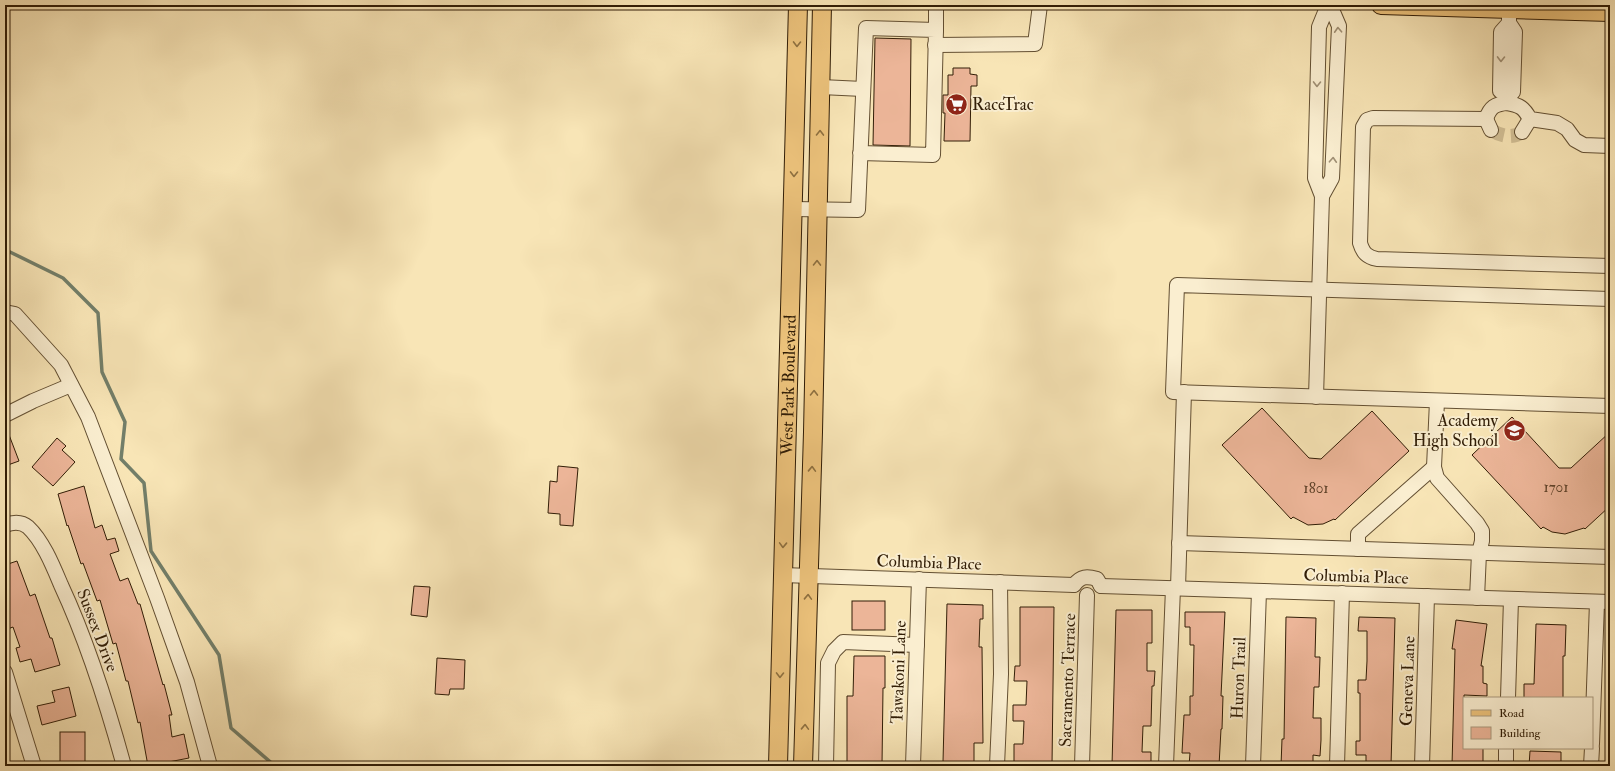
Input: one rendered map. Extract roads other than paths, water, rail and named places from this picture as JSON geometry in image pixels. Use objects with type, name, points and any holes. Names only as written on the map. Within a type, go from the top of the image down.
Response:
[{"type":"main road","name":"West Park Boulevard","points":[[778,766],[798,5]]},
{"type":"main road","name":"West Park Boulevard","points":[[803,766],[809,576],[822,5]]},
{"type":"main road","points":[[1381,5],[1511,17],[1610,12]]},
{"type":"street","points":[[860,153],[933,155],[936,5]]},
{"type":"street","points":[[935,45],[1035,44],[1040,5]]},
{"type":"street","points":[[1322,196],[1332,178],[1339,26],[1329,5]]},
{"type":"street","points":[[1316,397],[1322,196],[1315,178],[1319,27],[1329,5]]},
{"type":"street","points":[[1511,17],[1501,32],[1500,91],[1508,100],[1525,109],[1530,119]]},
{"type":"street","points":[[793,209],[858,210],[866,28],[936,30]]},
{"type":"street","points":[[821,88],[863,89]]},
{"type":"street","points":[[1508,100],[1493,106],[1488,111],[1488,124],[1373,118],[1367,120],[1363,127],[1360,243],[1362,250],[1369,257],[1377,259],[1610,266]]},
{"type":"street","points":[[1522,132],[1530,119]]},
{"type":"street","points":[[1530,119],[1557,123],[1567,129],[1576,140],[1584,145],[1610,146]]},
{"type":"street","points":[[1610,299],[1177,285],[1174,392],[1610,406]]},
{"type":"street","points":[[5,312],[15,314],[61,365],[88,417],[157,598],[187,682],[210,766]]},
{"type":"street","points":[[5,416],[33,401],[71,385]]},
{"type":"street","points":[[1166,766],[1179,543],[1184,392]]},
{"type":"street","points":[[1437,401],[1434,467],[1436,478],[1477,523],[1482,531],[1482,541],[1479,552],[1477,598]]},
{"type":"street","points":[[1358,549],[1358,534],[1434,467]]},
{"type":"street","name":"Sussex Drive","points":[[10,523],[27,526],[40,543],[53,566],[69,601],[95,668],[124,766]]},
{"type":"street","points":[[1179,543],[1610,557]]},
{"type":"street","name":"Columbia Place","points":[[782,575],[1074,584],[1079,578],[1088,576],[1097,579],[1101,586],[1603,602]]},
{"type":"street","name":"Tawakoni Lane","points":[[913,766],[919,579]]},
{"type":"street","points":[[997,766],[1001,674],[1000,582]]},
{"type":"street","points":[[1074,584],[1079,592],[1088,595],[1097,593],[1101,586]]},
{"type":"street","name":"Huron Trail","points":[[1253,766],[1259,591]]},
{"type":"street","points":[[1337,766],[1342,594]]},
{"type":"street","name":"Sacramento Terrace","points":[[1082,766],[1088,595]]},
{"type":"street","name":"Geneva Lane","points":[[1422,766],[1427,596]]},
{"type":"street","points":[[1508,697],[1511,599]]},
{"type":"street","points":[[1593,731],[1603,602]]},
{"type":"street","points":[[826,766],[828,663],[834,651],[843,642],[917,645]]},
{"type":"street","points":[[5,672],[34,766]]},
{"type":"street","points":[[1506,749],[1506,766]]},
{"type":"street","points":[[1591,766],[1592,749]]},
{"type":"waterway","points":[[5,246],[8,251],[63,278],[98,313],[102,372],[125,422],[121,459],[144,483],[151,551],[219,655],[231,728],[275,766]]},
{"type":"tunnel","points":[[1491,130],[1506,136],[1522,132]]},
{"type":"place","name":"RaceTrac","points":[[956,104]]},
{"type":"place","name":"Academy High School","points":[[1514,430]]}]
